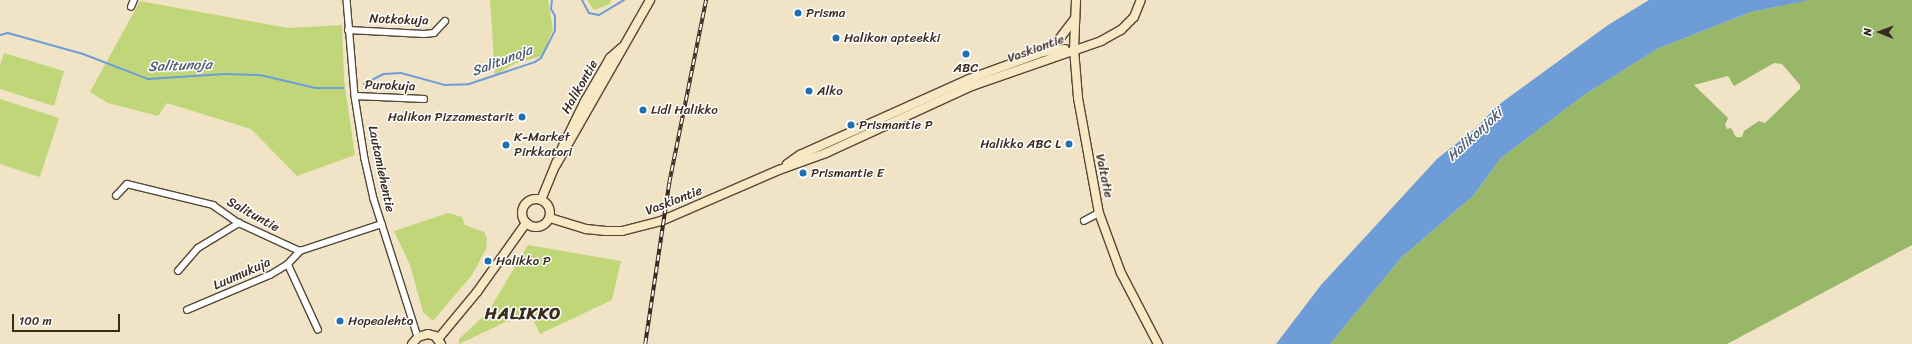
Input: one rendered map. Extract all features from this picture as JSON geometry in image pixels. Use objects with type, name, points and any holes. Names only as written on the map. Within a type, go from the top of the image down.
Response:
[{"type":"main road","name":"Halikontie","points":[[541,200],[575,118],[610,58],[621,48],[650,0]]},
{"type":"main road","name":"Valtatie","points":[[1076,0],[1074,49],[1078,98],[1099,214],[1121,273],[1158,344]]},
{"type":"main road","points":[[1074,49],[1101,41],[1122,30],[1134,17],[1141,0]]},
{"type":"main road","points":[[1051,50],[1075,18]]},
{"type":"main road","name":"Vaskiontie","points":[[779,170],[800,155],[969,79],[1051,50],[1074,49]]},
{"type":"main road","name":"Vaskiontie","points":[[550,218],[586,230],[622,231],[661,221],[779,170],[826,152],[972,86],[1074,49]]},
{"type":"main road","points":[[532,200],[541,200],[548,205],[550,218],[539,227],[526,223],[522,215],[524,206],[532,200]]},
{"type":"main road","points":[[412,344],[418,337],[428,334],[439,341],[477,292],[526,223]]},
{"type":"street","points":[[131,7],[134,0]]},
{"type":"street","name":"Lautamiehentie","points":[[348,0],[348,30],[355,96],[365,159],[382,224],[418,337]]},
{"type":"street","name":"Notkokuja","points":[[348,30],[424,34],[434,33],[445,21]]},
{"type":"street","name":"Purokuja","points":[[355,96],[424,99]]},
{"type":"street","name":"Salituntie","points":[[116,196],[127,184],[214,205],[239,223],[300,251]]},
{"type":"street","points":[[1084,221],[1099,214]]},
{"type":"street","points":[[178,271],[198,248],[239,223]]},
{"type":"street","points":[[300,251],[382,224]]},
{"type":"street","name":"Luumukuja","points":[[187,310],[288,264],[300,251]]},
{"type":"street","points":[[288,264],[318,328]]},
{"type":"green space","points":[[490,0],[548,0],[553,29],[542,56],[516,63],[495,75]]},
{"type":"green space","points":[[587,0],[611,0],[610,4],[594,10]]},
{"type":"green space","points":[[1808,0],[1912,0],[1912,245],[1727,344],[1330,344],[1402,257],[1473,196],[1501,158],[1584,95],[1657,49],[1751,12]],"holes":[[[1774,63],[1782,64],[1800,85],[1800,89],[1765,123],[1759,121],[1744,131],[1742,137],[1736,137],[1731,128],[1727,129],[1725,125],[1728,118],[1694,85],[1728,76],[1734,86]]]},
{"type":"green space","points":[[140,1],[288,28],[342,25],[344,80],[355,155],[297,176],[251,129],[167,103],[158,116],[108,103],[90,92]]},
{"type":"green space","points":[[4,53],[64,71],[54,106],[0,89],[0,65]]},
{"type":"green space","points":[[0,99],[59,118],[40,177],[0,164]]},
{"type":"green space","points":[[448,213],[462,217],[465,225],[484,232],[487,238],[486,249],[472,275],[433,321],[423,312],[410,265],[394,231]]},
{"type":"green space","points":[[528,245],[621,261],[612,300],[540,334],[529,311],[459,344],[459,339],[488,312]]},
{"type":"water","name":"Halikonjoki","points":[[1649,0],[1810,0],[1751,12],[1657,49],[1584,95],[1501,158],[1473,196],[1402,257],[1330,344],[1276,344],[1321,285],[1437,159],[1476,128],[1497,106],[1608,25]]},
{"type":"waterway","name":"Salitunoja","points":[[364,84],[384,74],[401,73],[445,85],[469,84],[535,62],[541,58],[555,30],[555,16],[551,9],[552,0]]},
{"type":"waterway","name":"Salitunoja","points":[[582,0],[589,13],[599,15],[624,0]]},
{"type":"waterway","name":"Salitunoja","points":[[0,35],[8,33],[83,54],[148,79],[225,74],[260,75],[316,88],[343,88]]},
{"type":"railway","points":[[645,344],[669,183],[706,0]]},
{"type":"place","name":"Prisma","points":[[798,13]]},
{"type":"place","name":"Halikon apteekki","points":[[836,38]]},
{"type":"place","name":"ABC","points":[[966,54]]},
{"type":"place","name":"Alko","points":[[809,91]]},
{"type":"place","name":"Lidl Halikko","points":[[643,110]]},
{"type":"place","name":"Halikon Pizzamestarit","points":[[522,117]]},
{"type":"place","name":"Prismantie P","points":[[851,125]]},
{"type":"place","name":"Halikko ABC L","points":[[1069,144]]},
{"type":"place","name":"K-Market Pirkkatori","points":[[506,145]]},
{"type":"place","name":"Prismantie E","points":[[803,173]]},
{"type":"place","name":"Halikko P","points":[[488,261]]},
{"type":"place","name":"Hopealehto","points":[[340,321]]},
{"type":"district","name":"HALIKKO","points":[[523,314]]}]
